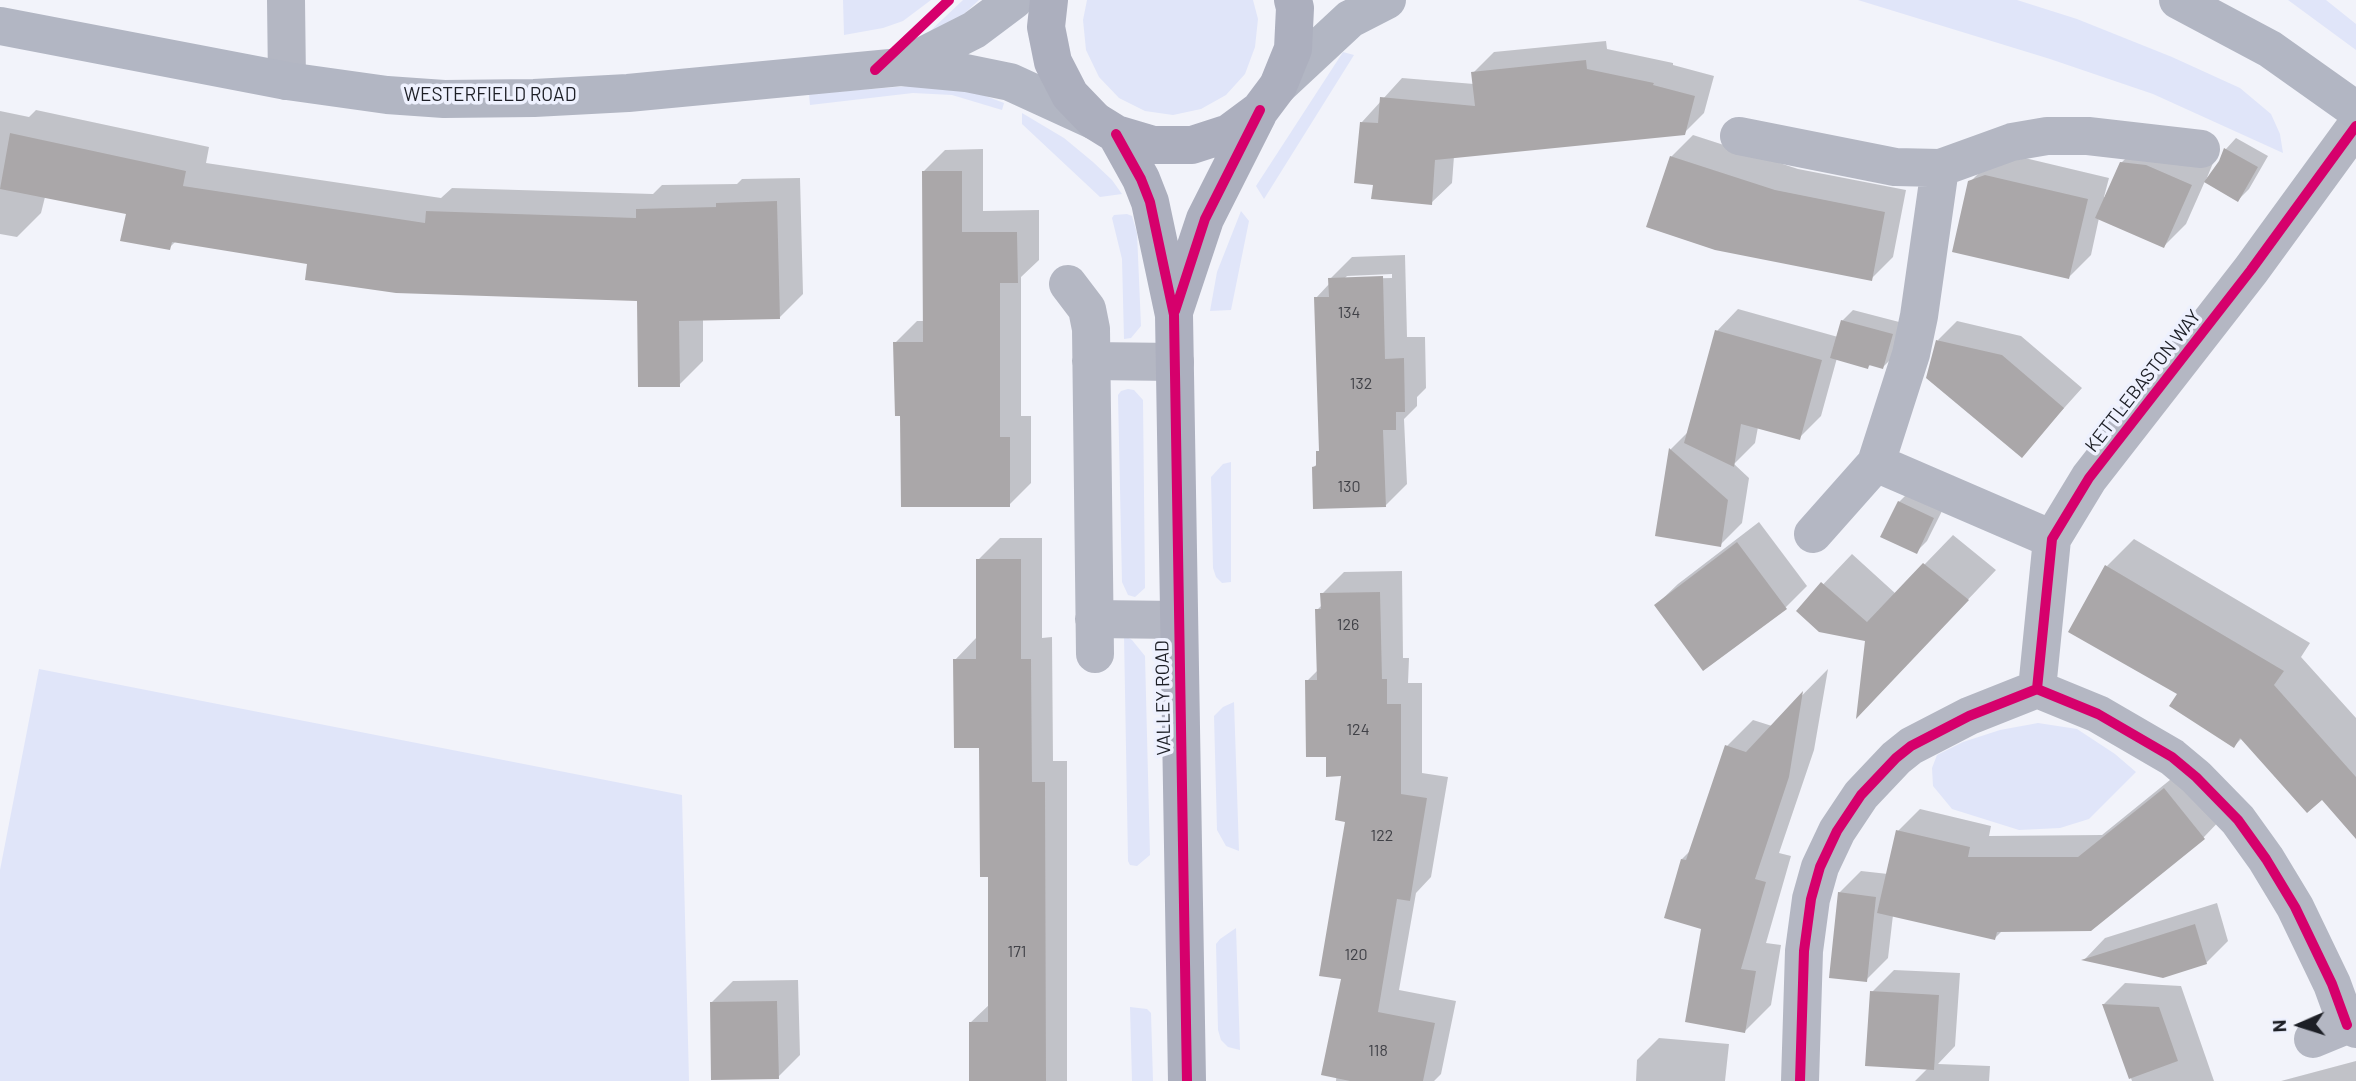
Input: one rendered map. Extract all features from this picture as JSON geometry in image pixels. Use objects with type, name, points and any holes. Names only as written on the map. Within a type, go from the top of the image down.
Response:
[{"type":"main road","name":"WESTERFIELD ROAD","points":[[901,67],[974,30],[1014,0]]},
{"type":"main road","points":[[1049,0],[1046,27],[1053,62],[1070,95],[1106,127],[1153,145],[1192,145],[1228,133],[1269,98],[1350,19],[1387,0]]},
{"type":"main road","name":"VALLEY ROAD","points":[[1174,315],[1205,219],[1293,49],[1293,0]]},
{"type":"main road","points":[[2178,0],[2270,49],[2356,110]]},
{"type":"main road","name":"WESTERFIELD ROAD","points":[[0,26],[287,81],[387,95],[444,99],[628,93],[901,67],[967,73],[1010,82],[1106,127]]},
{"type":"main road","name":"VALLEY ROAD","points":[[1106,127],[1141,179],[1150,202],[1174,315],[1187,1081]]},
{"type":"street","points":[[286,0],[287,81]]},
{"type":"street","name":"KETTLEBASTON WAY","points":[[2037,689],[2052,539],[2090,478],[2244,280],[2356,125]]},
{"type":"street","points":[[1739,136],[1895,167],[1940,169],[2011,142],[2047,136],[2088,136],[2201,149]]},
{"type":"street","points":[[1813,534],[1876,463],[1911,354],[1940,169]]},
{"type":"street","name":"VALLEY ROAD","points":[[1068,284],[1087,309],[1091,329],[1094,636],[1179,620]]},
{"type":"street","points":[[1091,361],[1175,362]]},
{"type":"street","points":[[1876,463],[2052,539]]},
{"type":"street","points":[[1800,1081],[1804,951],[1811,899],[1819,867],[1837,831],[1861,795],[1910,746],[1969,716],[2037,689],[2098,714],[2172,757],[2196,777],[2238,820],[2295,907],[2332,985],[2338,1031]]},
{"type":"shaded area","points":[[843,0],[931,0],[903,21],[883,28],[844,35]]},
{"type":"shaded area","points":[[963,0],[979,0],[963,15],[927,34]]},
{"type":"shaded area","points":[[1087,0],[1253,0],[1258,19],[1255,47],[1245,74],[1226,95],[1201,109],[1173,115],[1145,111],[1119,98],[1099,77],[1086,50],[1083,20]]},
{"type":"shaded area","points":[[1858,0],[2017,0],[2077,19],[2240,88],[2271,114],[2280,134],[2283,153],[2153,94]]},
{"type":"shaded area","points":[[2288,0],[2326,0],[2356,24],[2356,50]]},
{"type":"shaded area","points":[[1343,52],[1354,55],[1264,199],[1256,186]]},
{"type":"shaded area","points":[[909,86],[949,87],[1004,103],[1002,110],[952,95],[913,93],[810,105],[809,94]]},
{"type":"shaded area","points":[[1022,113],[1064,138],[1112,180],[1122,194],[1100,197],[1022,124]]},
{"type":"shaded area","points":[[1241,211],[1249,221],[1231,310],[1210,311],[1217,272]]},
{"type":"shaded area","points":[[1114,215],[1132,216],[1137,233],[1141,326],[1131,338],[1124,339],[1122,259],[1112,218]]},
{"type":"shaded area","points":[[1128,389],[1134,390],[1143,400],[1145,588],[1135,597],[1128,595],[1122,582],[1118,395]]},
{"type":"shaded area","points":[[1231,462],[1231,582],[1222,583],[1213,568],[1211,477],[1223,464]]},
{"type":"shaded area","points":[[1124,635],[1132,640],[1145,656],[1150,855],[1137,866],[1130,865],[1128,861]]},
{"type":"shaded area","points":[[39,669],[682,795],[689,1081],[0,1081],[0,870]]},
{"type":"shaded area","points":[[1234,702],[1239,851],[1226,846],[1217,830],[1214,716],[1223,707]]},
{"type":"shaded area","points":[[2038,723],[2077,729],[2115,754],[2136,772],[2089,819],[2060,828],[2019,830],[1952,809],[1933,786],[1932,768],[1937,755],[1963,742],[2000,730]]},
{"type":"shaded area","points":[[1236,928],[1240,1050],[1228,1047],[1221,1040],[1218,1030],[1216,944]]},
{"type":"shaded area","points":[[1130,1007],[1147,1009],[1151,1013],[1153,1081],[1132,1081]]},
{"type":"building","points":[[1586,60],[1587,69],[1654,83],[1653,85],[1695,96],[1685,135],[1435,160],[1432,205],[1371,199],[1373,185],[1354,183],[1360,122],[1378,123],[1380,97],[1475,106],[1471,72]]},
{"type":"building","points":[[10,133],[186,171],[183,186],[425,223],[426,211],[636,218],[636,209],[716,207],[716,203],[777,201],[780,319],[679,321],[680,387],[638,387],[637,301],[396,293],[305,280],[307,264],[172,242],[170,250],[120,241],[126,214],[0,189]]},
{"type":"building","points":[[2224,148],[2258,167],[2238,202],[2204,182],[2219,161]]},
{"type":"building","points":[[1670,156],[1775,190],[1885,212],[1872,281],[1715,250],[1646,227]]},
{"type":"building","points":[[2120,162],[2146,165],[2192,185],[2164,248],[2095,218]]},
{"type":"building","points":[[922,171],[962,171],[962,232],[1017,232],[1018,283],[1000,283],[1000,437],[1010,437],[1010,507],[901,507],[900,416],[895,416],[893,342],[923,342]]},
{"type":"building","points":[[1985,175],[2088,199],[2069,279],[1952,252],[1968,181]]},
{"type":"building","points":[[1383,276],[1385,359],[1404,358],[1405,412],[1396,412],[1396,430],[1383,430],[1386,507],[1313,509],[1312,467],[1316,466],[1316,451],[1319,451],[1314,297],[1329,297],[1328,278]]},
{"type":"building","points":[[1841,320],[1893,334],[1883,369],[1869,365],[1868,369],[1830,358]]},
{"type":"building","points":[[1715,330],[1822,360],[1800,440],[1741,424],[1734,467],[1684,443]]},
{"type":"building","points":[[1936,340],[2002,355],[2064,408],[2022,458],[1926,378]]},
{"type":"building","points":[[1669,448],[1728,500],[1721,547],[1655,536]]},
{"type":"building","points":[[1898,501],[1934,518],[1917,554],[1880,537]]},
{"type":"building","points":[[1737,542],[1787,609],[1703,671],[1654,605]]},
{"type":"building","points":[[976,559],[1021,559],[1021,659],[1031,659],[1032,782],[1045,782],[1046,1081],[969,1081],[969,1022],[988,1022],[988,877],[980,877],[979,748],[954,748],[953,659],[976,659]]},
{"type":"building","points":[[1923,563],[1969,600],[1856,719],[1865,641],[1819,632],[1796,611],[1821,582],[1867,622]]},
{"type":"building","points":[[2105,565],[2284,671],[2274,685],[2356,777],[2356,839],[2322,800],[2307,813],[2240,738],[2234,748],[2169,706],[2177,694],[2068,632]]},
{"type":"building","points":[[1380,592],[1382,679],[1387,679],[1387,704],[1401,704],[1401,794],[1427,798],[1410,901],[1397,899],[1378,1012],[1435,1023],[1423,1081],[1350,1081],[1321,1075],[1341,979],[1319,976],[1345,822],[1335,820],[1341,776],[1326,777],[1326,757],[1306,757],[1305,680],[1317,680],[1315,609],[1321,609],[1320,593]]},
{"type":"building","points":[[1803,691],[1789,777],[1755,879],[1766,882],[1741,969],[1756,971],[1745,1033],[1685,1022],[1701,929],[1664,918],[1681,859],[1686,860],[1725,745],[1746,752]]},
{"type":"building","points":[[2164,788],[2205,839],[2091,931],[1997,932],[1995,940],[1877,913],[1896,830],[1970,847],[1968,857],[2078,857]]},
{"type":"building","points":[[1838,892],[1876,897],[1867,982],[1829,978]]},
{"type":"building","points":[[2195,924],[2207,964],[2163,978],[2081,960]]},
{"type":"building","points":[[1870,991],[1939,995],[1934,1070],[1865,1066]]},
{"type":"building","points":[[777,1001],[779,1079],[711,1080],[710,1002]]},
{"type":"building","points":[[2102,1004],[2159,1007],[2178,1061],[2129,1079]]},
{"type":"cycle path","points":[[875,70],[949,0]]},
{"type":"cycle path","points":[[1175,311],[1205,219],[1260,110]]},
{"type":"cycle path","points":[[2037,689],[2052,539],[2089,478],[2251,270],[2356,126]]},
{"type":"cycle path","points":[[1116,134],[1141,179],[1150,202],[1174,315],[1187,1081]]},
{"type":"cycle path","points":[[1800,1081],[1804,951],[1811,899],[1820,867],[1837,831],[1861,795],[1911,746],[1969,716],[2037,689],[2098,714],[2172,757],[2196,777],[2238,820],[2295,907],[2332,984],[2347,1025]]}]
